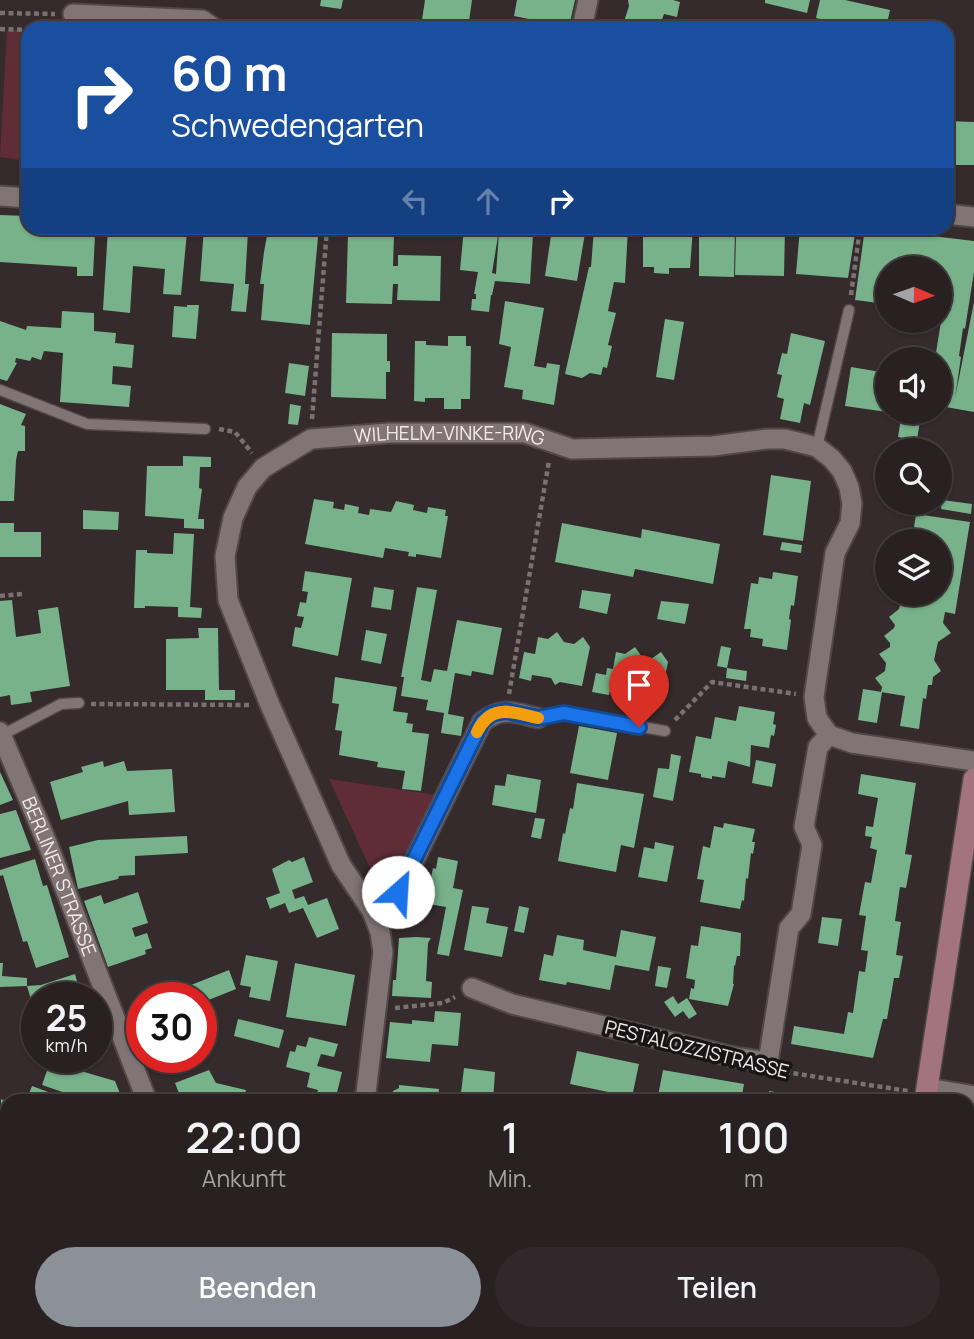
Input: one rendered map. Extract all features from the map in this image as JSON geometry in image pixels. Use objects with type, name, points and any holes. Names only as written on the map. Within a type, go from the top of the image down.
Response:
[{"type":"main road","points":[[926,1094],[974,779]]},
{"type":"street","points":[[584,21],[588,0]]},
{"type":"street","points":[[73,15],[204,21]]},
{"type":"street","points":[[0,196],[21,198]]},
{"type":"street","points":[[954,215],[974,217]]},
{"type":"street","name":"WILHELM-VINKE-RING","points":[[366,1094],[383,952],[380,932],[372,911],[341,865],[270,705],[228,600],[225,556],[233,518],[247,487],[263,468],[311,439],[389,433],[525,433],[572,449],[713,446],[785,439],[817,447]]},
{"type":"street","points":[[817,447],[832,458],[842,471],[852,503],[850,523],[835,553],[814,697],[817,718],[829,735],[852,743],[974,761]]},
{"type":"street","points":[[372,911],[390,901],[398,892],[482,722],[492,714],[506,711],[538,718]]},
{"type":"street","name":"BERLINER STRASSE","points":[[1,734],[48,845],[144,1094]]},
{"type":"street","points":[[768,1062],[789,928],[801,914],[811,845],[804,827],[818,747],[829,735]]},
{"type":"street","name":"PESTALOZZISTRASSE","points":[[472,988],[512,1004],[721,1054],[768,1062]]},
{"type":"lane","points":[[817,447],[849,310]]},
{"type":"lane","points":[[0,390],[87,424],[205,429]]},
{"type":"lane","points":[[1,734],[61,704],[79,704]]},
{"type":"lane","points":[[538,718],[564,713],[665,731]]},
{"type":"path","points":[[0,13],[73,15]]},
{"type":"path","points":[[0,29],[21,30]]},
{"type":"path","points":[[311,439],[326,235]]},
{"type":"path","points":[[849,310],[859,235]]},
{"type":"path","points":[[205,429],[234,432],[263,468]]},
{"type":"path","points":[[506,711],[552,443]]},
{"type":"path","points":[[0,596],[22,594]]},
{"type":"path","points":[[665,731],[712,682],[814,697]]},
{"type":"path","points":[[79,704],[270,705]]},
{"type":"path","points":[[377,1010],[443,1003],[472,988]]},
{"type":"path","name":"PESTALOZZISTRASSE","points":[[768,1062],[782,1071],[926,1094]]},
{"type":"shaded area","points":[[7,30],[21,31],[21,160],[0,157]]},
{"type":"shaded area","points":[[329,779],[437,795],[395,877],[384,884],[374,877]]},
{"type":"building","points":[[321,0],[343,0],[341,9],[320,6]]},
{"type":"building","points":[[425,0],[472,0],[469,21],[422,20]]},
{"type":"building","points":[[517,0],[575,0],[570,21],[539,21],[514,16]]},
{"type":"building","points":[[628,0],[680,2],[677,17],[664,14],[662,21],[624,21]]},
{"type":"building","points":[[765,0],[810,0],[807,13],[765,3]]},
{"type":"building","points":[[820,0],[845,0],[890,10],[888,21],[829,21],[816,18]]},
{"type":"building","points":[[954,121],[974,122],[974,165],[954,165]]},
{"type":"building","points":[[0,215],[21,216],[21,235],[95,235],[93,276],[77,276],[77,267],[0,262]]},
{"type":"building","points":[[108,235],[187,235],[181,295],[163,294],[165,269],[133,266],[130,313],[103,310]]},
{"type":"building","points":[[203,235],[248,235],[245,284],[249,284],[246,312],[231,311],[234,284],[200,281]]},
{"type":"building","points":[[348,235],[394,235],[393,266],[398,266],[398,255],[441,256],[440,301],[397,300],[398,284],[393,284],[392,304],[346,303]]},
{"type":"building","points":[[463,235],[498,235],[492,273],[496,274],[499,235],[533,235],[530,284],[495,281],[489,312],[471,310],[472,299],[476,299],[474,294],[478,272],[460,270]]},
{"type":"building","points":[[551,235],[585,235],[577,281],[545,276]]},
{"type":"building","points":[[594,235],[628,235],[625,283],[614,282],[608,311],[616,313],[608,345],[612,346],[607,368],[603,367],[601,375],[590,373],[582,378],[565,374],[591,267]]},
{"type":"building","points":[[643,235],[692,235],[690,268],[669,268],[669,274],[654,273],[654,267],[643,267]]},
{"type":"building","points":[[699,235],[735,235],[734,277],[699,276]]},
{"type":"building","points":[[736,235],[785,235],[784,276],[735,275]]},
{"type":"building","points":[[799,235],[855,235],[848,278],[796,274]]},
{"type":"building","points":[[864,235],[924,235],[974,241],[974,272],[965,329],[963,328],[955,398],[974,302],[974,412],[952,408],[952,347],[937,347],[939,333],[952,333],[952,256],[875,256],[875,302],[855,300]]},
{"type":"building","points":[[267,236],[318,237],[310,325],[261,320],[264,284],[260,284]]},
{"type":"building","points":[[505,301],[544,308],[534,366],[546,368],[547,363],[560,365],[554,405],[522,399],[523,390],[504,387],[511,347],[499,344]]},
{"type":"building","points":[[199,305],[196,339],[172,337],[174,306]]},
{"type":"building","points":[[62,311],[94,313],[94,331],[116,333],[115,343],[134,345],[132,368],[113,366],[112,384],[131,386],[129,407],[60,402],[63,353],[44,351],[41,360],[32,357],[30,361],[16,358],[17,363],[7,381],[0,379],[0,321],[26,330],[27,326],[61,328]]},
{"type":"building","points":[[665,319],[684,322],[674,380],[656,377]]},
{"type":"building","points":[[332,333],[387,334],[387,361],[390,361],[390,372],[386,372],[386,399],[331,397]]},
{"type":"building","points":[[791,333],[825,341],[810,405],[804,403],[800,423],[780,419],[784,399],[777,397],[782,375],[777,374],[782,353],[787,354]]},
{"type":"building","points":[[448,336],[466,336],[466,346],[471,346],[470,399],[461,399],[461,409],[444,409],[444,398],[414,401],[415,341],[426,341],[426,345],[448,346]]},
{"type":"building","points":[[289,363],[309,366],[305,396],[285,393]]},
{"type":"building","points":[[851,367],[875,371],[875,410],[845,406]]},
{"type":"building","points":[[0,404],[26,414],[21,425],[25,426],[25,451],[18,451],[16,460],[14,501],[0,501]]},
{"type":"building","points":[[290,404],[301,406],[298,425],[288,424]]},
{"type":"building","points":[[900,424],[920,424],[917,438],[898,437]]},
{"type":"building","points":[[183,456],[211,457],[211,467],[200,467],[199,488],[202,489],[198,519],[204,519],[204,529],[184,528],[184,519],[145,516],[147,466],[183,466]]},
{"type":"building","points":[[771,475],[811,481],[803,541],[763,535]]},
{"type":"building","points":[[314,499],[334,502],[333,508],[344,510],[345,504],[359,507],[358,513],[369,515],[370,509],[391,512],[396,501],[414,505],[413,510],[427,513],[428,507],[446,510],[445,516],[448,516],[441,558],[416,554],[416,557],[408,556],[409,552],[385,548],[383,558],[305,544]]},
{"type":"building","points":[[952,501],[972,504],[971,514],[952,511]]},
{"type":"building","points":[[83,510],[119,512],[118,530],[83,529]]},
{"type":"building","points":[[916,515],[970,522],[955,614],[945,612],[943,623],[951,633],[938,642],[934,660],[941,671],[933,677],[932,685],[928,685],[926,699],[923,698],[919,729],[900,726],[905,696],[881,692],[882,687],[875,678],[885,671],[886,663],[879,654],[890,647],[884,636],[894,628],[895,625],[889,617],[900,606],[952,606],[952,529],[914,529]]},
{"type":"building","points":[[0,523],[14,523],[14,532],[41,532],[41,557],[0,557]]},
{"type":"building","points":[[562,523],[641,538],[642,529],[720,544],[713,584],[635,569],[633,577],[555,562]]},
{"type":"building","points":[[174,533],[194,534],[190,607],[202,608],[201,618],[178,617],[178,607],[134,608],[136,550],[173,554]]},
{"type":"building","points":[[782,542],[802,545],[801,553],[780,550]]},
{"type":"building","points":[[305,571],[352,578],[338,656],[292,646],[295,627],[301,628],[304,617],[297,616],[300,602],[306,603],[308,592],[302,591]]},
{"type":"building","points":[[773,572],[798,576],[794,606],[791,605],[787,650],[762,646],[763,639],[750,637],[751,629],[744,629],[751,583],[758,584],[759,577],[772,579]]},
{"type":"building","points":[[374,587],[394,590],[391,610],[371,607]]},
{"type":"building","points":[[417,587],[437,590],[421,680],[431,682],[434,669],[447,671],[457,620],[502,628],[493,675],[472,671],[471,676],[455,673],[448,714],[464,717],[461,736],[441,733],[444,713],[426,710],[428,700],[401,696],[404,677],[401,677]]},
{"type":"building","points":[[582,590],[611,594],[607,614],[579,608]]},
{"type":"building","points":[[12,600],[16,637],[41,633],[38,610],[58,607],[70,686],[30,692],[32,702],[11,705],[10,695],[0,697],[0,601]]},
{"type":"building","points":[[661,601],[689,604],[685,624],[657,619]]},
{"type":"building","points":[[198,628],[218,628],[219,690],[235,690],[235,700],[205,700],[205,690],[166,690],[166,639],[199,638]]},
{"type":"building","points":[[366,630],[387,634],[381,664],[361,660]]},
{"type":"building","points":[[557,632],[564,642],[574,644],[583,637],[590,647],[582,686],[560,682],[555,685],[551,678],[532,675],[531,681],[519,678],[524,652],[535,654],[538,637],[548,639]]},
{"type":"building","points":[[721,646],[731,648],[727,668],[717,666]]},
{"type":"building","points":[[635,647],[642,657],[651,659],[661,652],[668,662],[660,701],[638,697],[633,700],[628,693],[610,690],[609,695],[592,692],[596,673],[606,675],[607,668],[613,669],[616,652],[625,654]]},
{"type":"building","points":[[727,668],[747,671],[746,681],[726,678]]},
{"type":"building","points":[[335,677],[397,687],[393,711],[408,713],[406,723],[413,724],[412,732],[429,734],[421,791],[402,789],[405,771],[377,767],[378,762],[339,755],[342,731],[335,730],[339,704],[332,703]]},
{"type":"building","points":[[863,689],[882,692],[877,723],[858,720]]},
{"type":"building","points":[[739,706],[775,712],[773,724],[776,725],[769,748],[751,745],[750,767],[728,761],[725,778],[712,776],[712,779],[689,772],[696,736],[711,739],[715,717],[736,721]]},
{"type":"building","points":[[579,726],[617,733],[608,780],[570,773]]},
{"type":"building","points":[[671,754],[681,756],[673,801],[653,797],[658,768],[669,769]]},
{"type":"building","points":[[756,760],[776,764],[772,787],[752,783]]},
{"type":"building","points":[[103,761],[104,767],[124,761],[127,771],[172,769],[175,812],[129,815],[128,801],[61,820],[50,782],[83,772],[81,767]]},
{"type":"building","points":[[0,772],[13,800],[0,805]]},
{"type":"building","points":[[507,774],[541,780],[536,813],[492,805],[495,785],[505,786]]},
{"type":"building","points":[[861,774],[916,783],[905,854],[912,855],[906,888],[900,887],[895,921],[901,922],[896,955],[903,956],[899,978],[894,978],[887,1019],[883,1019],[873,1058],[791,1044],[794,1026],[844,1034],[848,1012],[853,1013],[859,971],[865,972],[868,951],[861,950],[866,916],[859,915],[865,882],[871,883],[877,850],[870,848],[872,837],[865,836],[866,826],[873,827],[878,798],[858,794]]},
{"type":"building","points":[[577,783],[644,794],[634,848],[621,845],[616,872],[558,861],[570,808],[573,809]]},
{"type":"building","points":[[16,810],[31,850],[0,858],[0,814]]},
{"type":"building","points":[[535,818],[545,819],[541,839],[531,837]]},
{"type":"building","points":[[724,823],[755,829],[753,854],[751,853],[744,901],[742,900],[740,909],[700,902],[704,880],[697,879],[703,846],[710,848],[714,826],[723,828]]},
{"type":"building","points":[[187,836],[188,853],[135,856],[135,875],[119,876],[118,879],[78,889],[69,847],[98,840]]},
{"type":"building","points":[[655,842],[674,846],[667,882],[638,877],[644,847],[654,849]]},
{"type":"building","points":[[304,857],[313,882],[292,890],[295,899],[304,896],[308,905],[327,898],[339,929],[317,938],[303,908],[289,913],[285,903],[270,909],[266,898],[280,893],[272,869],[289,860],[292,862]]},
{"type":"building","points":[[438,857],[458,861],[453,888],[463,890],[449,956],[437,954],[446,907],[429,904],[433,884],[430,883]]},
{"type":"building","points":[[35,859],[43,886],[47,885],[69,957],[36,968],[27,941],[23,942],[3,875],[0,876],[0,870]]},
{"type":"building","points":[[138,892],[148,923],[132,928],[135,937],[147,933],[152,948],[145,950],[146,954],[108,967],[84,901],[101,895],[104,904]]},
{"type":"building","points":[[472,906],[489,908],[486,923],[508,927],[502,957],[464,950]]},
{"type":"building","points":[[519,906],[529,908],[524,933],[514,931]]},
{"type":"building","points":[[822,917],[842,919],[838,946],[818,943]]},
{"type":"building","points":[[701,926],[741,933],[740,956],[737,956],[734,965],[734,984],[728,1006],[689,999],[695,980],[686,978],[691,945],[698,946]]},
{"type":"building","points":[[621,930],[656,937],[649,971],[615,965],[610,990],[539,980],[544,954],[553,956],[557,935],[584,940],[583,950],[616,957]]},
{"type":"building","points":[[399,938],[431,938],[428,943],[426,981],[432,982],[431,998],[392,996]]},
{"type":"building","points":[[246,955],[278,961],[270,1001],[249,997],[251,987],[240,985]]},
{"type":"building","points":[[0,963],[3,963],[2,976],[27,978],[27,982],[21,982],[21,986],[0,987]]},
{"type":"building","points":[[295,963],[355,975],[346,1026],[286,1017]]},
{"type":"building","points":[[658,966],[671,968],[667,988],[655,986]]},
{"type":"building","points":[[229,970],[236,989],[217,997],[217,982],[199,982]]},
{"type":"building","points":[[75,974],[77,982],[50,982]]},
{"type":"building","points":[[673,996],[678,1004],[687,998],[697,1014],[689,1019],[683,1011],[675,1017],[664,1002]]},
{"type":"building","points":[[435,1011],[461,1013],[458,1046],[432,1044],[430,1062],[386,1058],[390,1022],[434,1022]]},
{"type":"building","points":[[238,1019],[284,1030],[279,1048],[234,1036]]},
{"type":"building","points":[[309,1037],[338,1044],[334,1057],[321,1054],[317,1066],[342,1072],[337,1094],[317,1094],[318,1090],[307,1087],[310,1073],[286,1067],[290,1051],[295,1052],[297,1045],[306,1047]]},
{"type":"building","points":[[577,1051],[639,1064],[633,1094],[618,1094],[570,1084]]},
{"type":"building","points":[[464,1068],[495,1072],[493,1094],[461,1094]]},
{"type":"building","points":[[663,1070],[744,1084],[742,1094],[658,1094]]},
{"type":"building","points":[[46,1073],[88,1073],[115,1081],[120,1094],[68,1094],[42,1085]]},
{"type":"building","points":[[201,1073],[211,1073],[216,1083],[246,1090],[245,1094],[179,1094],[175,1083]]},
{"type":"building","points":[[399,1085],[439,1089],[439,1094],[393,1094]]},
{"type":"building","points":[[32,1086],[51,1093],[51,1094],[29,1094]]},
{"type":"slow traffic","points":[[477,732],[482,722],[492,714],[506,711],[538,718]]},
{"type":"route","points":[[398,892],[482,722],[492,714],[506,711],[538,718],[564,713],[639,727]]}]
